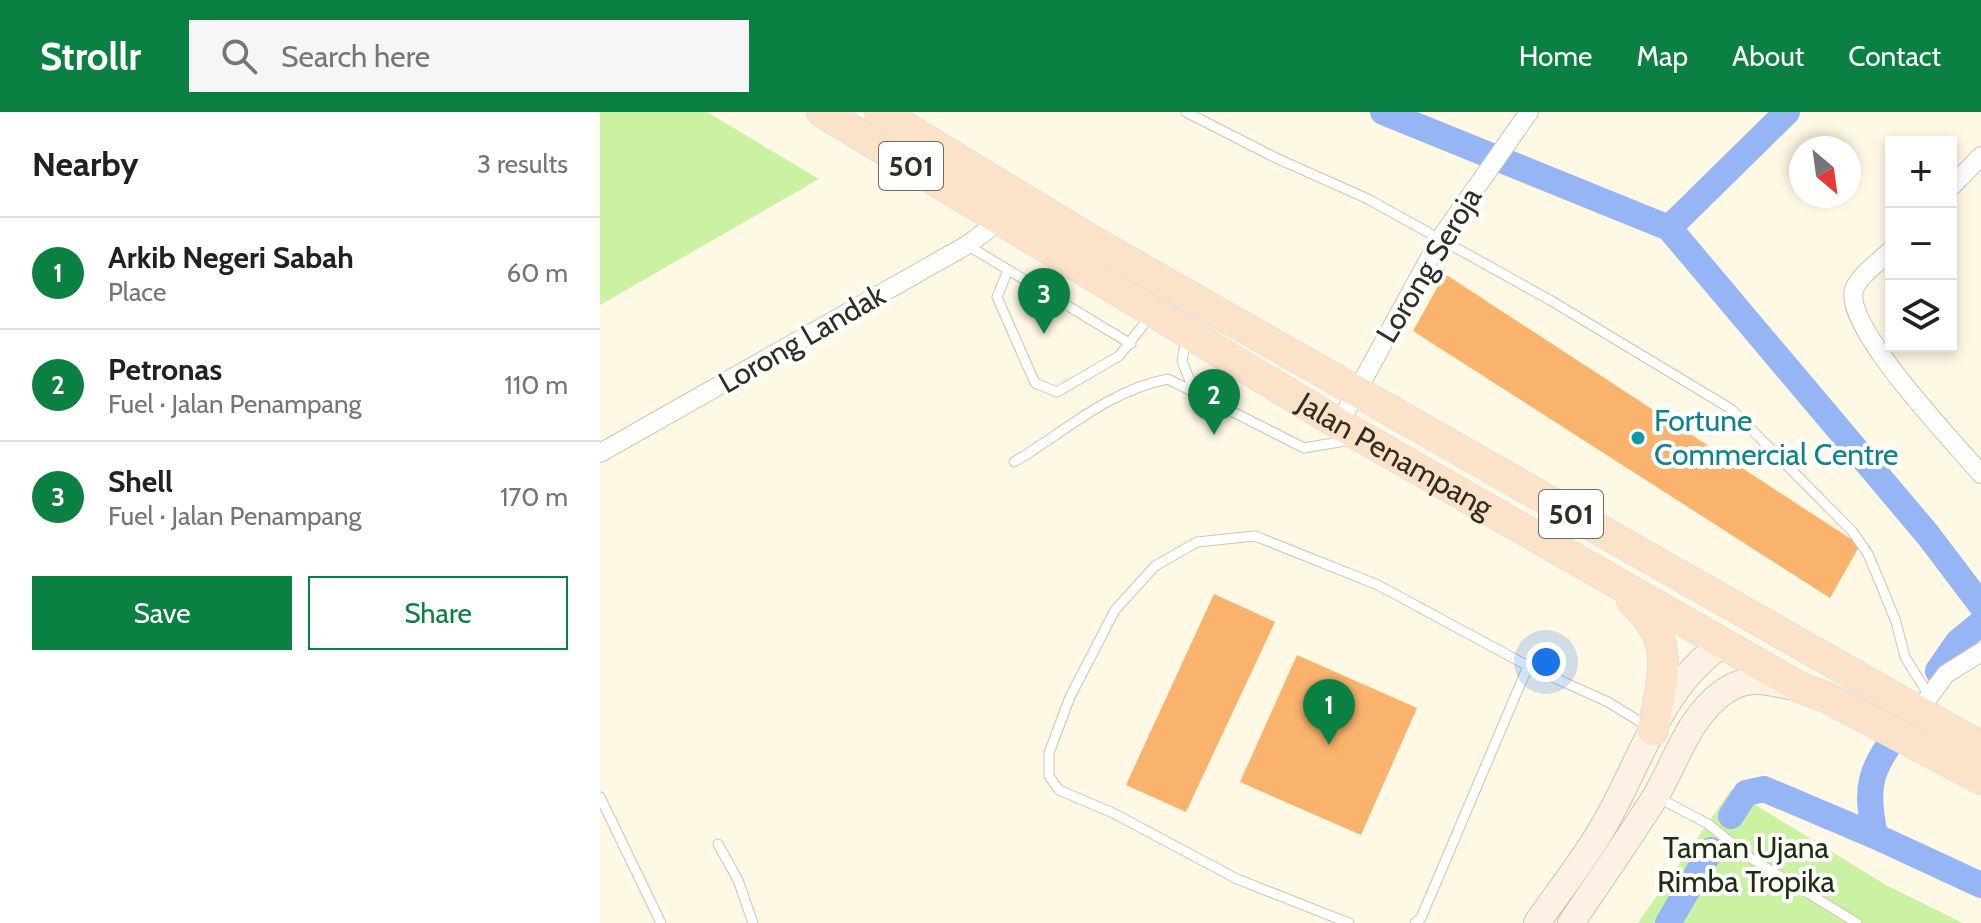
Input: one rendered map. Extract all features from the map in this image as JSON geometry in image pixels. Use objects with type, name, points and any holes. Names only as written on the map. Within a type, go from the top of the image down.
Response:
[{"type":"main road","name":"Jalan Penampang","points":[[822,112],[1351,431],[1723,644],[1981,779]]},
{"type":"main road","name":"Jalan Penampang","points":[[880,112],[1094,242],[1786,636],[1923,704],[1981,747]]},
{"type":"main road","points":[[984,175],[1001,220],[1030,221],[1094,242]]},
{"type":"main road","points":[[1607,578],[1646,615],[1662,640],[1666,656],[1653,730]]},
{"type":"main road","points":[[1723,644],[1786,636]]},
{"type":"street","name":"Lorong Seroja","points":[[1351,431],[1356,391],[1440,239],[1529,112]]},
{"type":"street","points":[[1957,181],[1981,156]]},
{"type":"street","name":"Lorong Landak","points":[[600,453],[967,245],[1001,220]]},
{"type":"street","points":[[1885,256],[1854,288],[1852,305],[1857,321],[1889,366],[1981,474]]},
{"type":"street","points":[[1537,923],[1603,827],[1684,678],[1704,656],[1723,644]]},
{"type":"street","points":[[1923,704],[1946,674],[1981,652]]},
{"type":"street","points":[[1571,923],[1656,796],[1717,681],[1711,673],[1702,669],[1684,678]]},
{"type":"street","points":[[1695,722],[1726,690],[1755,678],[1814,693]]},
{"type":"lane","points":[[1186,112],[1276,158],[1368,199],[1731,409],[1852,531],[1868,554],[1896,622],[1923,704]]},
{"type":"lane","points":[[967,245],[1131,344]]},
{"type":"lane","points":[[1008,270],[997,297],[1035,383],[1057,392],[1119,356],[1153,312]]},
{"type":"lane","points":[[1187,332],[1182,361],[1194,391]]},
{"type":"lane","points":[[1014,462],[1057,431],[1156,381],[1168,379],[1304,448],[1351,431]]},
{"type":"lane","points":[[1349,923],[1237,879],[1113,813],[1059,790],[1049,776],[1049,753],[1070,697],[1115,610],[1155,566],[1197,542],[1255,536],[1378,585],[1528,666],[1608,702],[1653,730]]},
{"type":"lane","points":[[1415,923],[1439,877],[1528,666]]},
{"type":"lane","points":[[1656,796],[1708,824],[1749,857],[1852,922]]},
{"type":"lane","points":[[600,797],[661,923]]},
{"type":"lane","points":[[718,844],[738,880],[753,923]]},
{"type":"green space","points":[[600,112],[707,112],[819,179],[600,305]]},
{"type":"green space","name":"Taman Ujana Rimba Tropika","points":[[1731,790],[1886,885],[1963,923],[1638,923]]},
{"type":"building","name":"Fortune Commercial Centre","points":[[1445,274],[1860,545],[1830,598],[1413,331]]},
{"type":"building","points":[[1214,594],[1275,622],[1186,812],[1126,785]]},
{"type":"building","points":[[1297,655],[1417,708],[1361,835],[1240,782]]},
{"type":"waterway","points":[[1383,112],[1669,228],[1928,535],[1981,605]]},
{"type":"waterway","points":[[1669,228],[1787,112]]},
{"type":"waterway","points":[[1938,671],[1958,642],[1981,623]]},
{"type":"waterway","points":[[1904,722],[1873,775],[1870,800],[1875,836],[1981,885]]},
{"type":"waterway","points":[[1731,816],[1746,793],[1764,789],[1875,836]]},
{"type":"waterway","points":[[1668,923],[1711,850]]},
{"type":"place","name":"Shell","points":[[1044,334]]},
{"type":"place","name":"Petronas","points":[[1214,435]]},
{"type":"place","name":"Fortune Commercial Centre","points":[[1638,438]]},
{"type":"place","name":"Arkib Negeri Sabah","points":[[1329,745]]}]
